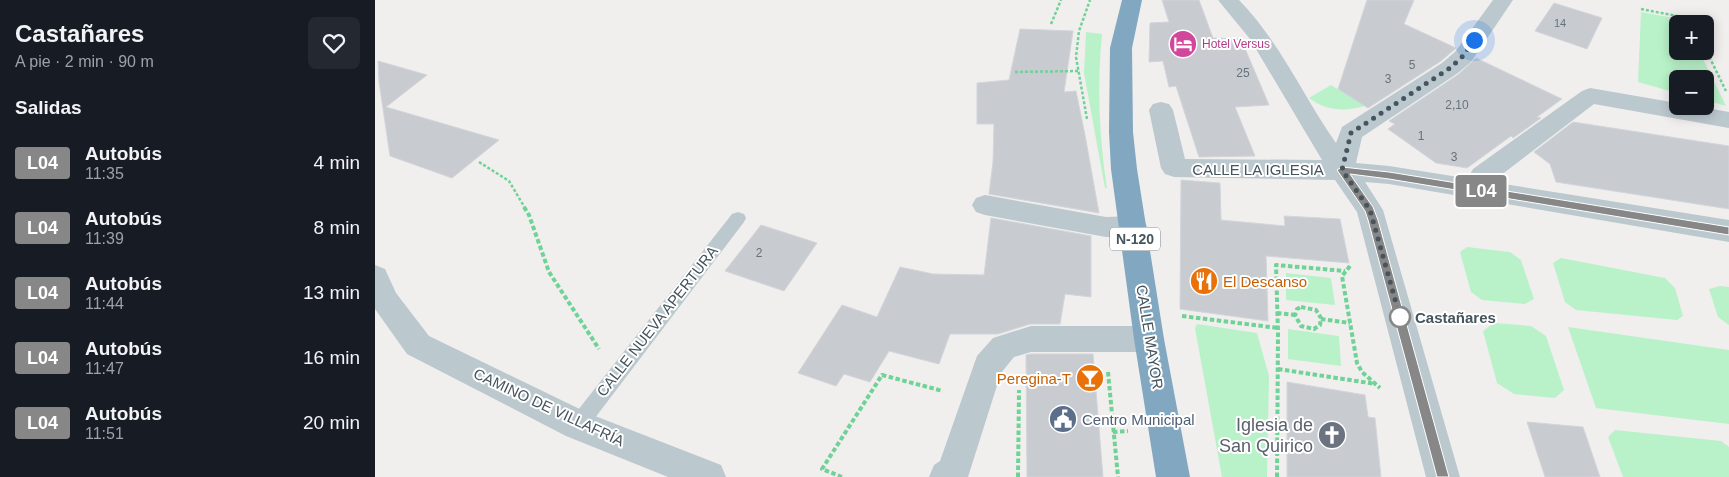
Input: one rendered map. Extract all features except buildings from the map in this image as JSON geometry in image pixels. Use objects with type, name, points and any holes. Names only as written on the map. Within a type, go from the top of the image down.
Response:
[{"type":"highway","name":"CALLE MAYOR","points":[[1132,0],[1121,48],[1120,86],[1124,169],[1149,339],[1173,477]]},
{"type":"street","name":"CALLE LA IGLESIA","points":[[1228,0],[1246,19],[1260,38],[1298,104],[1370,210],[1443,477]]},
{"type":"street","points":[[1503,0],[1463,56],[1450,68],[1351,133],[1342,170],[1389,175],[1729,231]]},
{"type":"street","points":[[1482,176],[1590,96],[1729,120]]},
{"type":"street","name":"CALLE LA IGLESIA","points":[[1161,110],[1174,168],[1318,168],[1342,170]]},
{"type":"street","points":[[985,205],[1106,227],[1133,226]]},
{"type":"street","name":"CAMINO DE VILLAFRÍA","points":[[375,277],[385,300],[418,345],[578,425],[709,477]]},
{"type":"street","points":[[946,477],[953,472],[988,366],[1004,347],[1031,338],[1149,339]]},
{"type":"lane","name":"CALLE NUEVA APERTURA","points":[[578,425],[738,218]]},
{"type":"path","points":[[1051,24],[1061,0]]},
{"type":"path","points":[[1641,9],[1672,15]]},
{"type":"path","points":[[1711,60],[1729,96]]},
{"type":"path","points":[[1015,72],[1079,71]]},
{"type":"path","points":[[479,162],[509,181],[529,215],[549,272],[600,350]]},
{"type":"path","points":[[1354,262],[1342,276],[1357,363],[1362,372],[1382,389]]},
{"type":"path","points":[[1277,477],[1278,369],[1276,265],[1345,271]]},
{"type":"path","points":[[1277,312],[1295,316],[1301,326],[1309,329],[1320,325],[1321,319],[1317,311],[1309,307],[1297,309],[1295,316]]},
{"type":"path","points":[[1321,319],[1350,323]]},
{"type":"path","points":[[1278,369],[1376,384]]},
{"type":"path","points":[[842,477],[821,470],[882,375],[948,392]]},
{"type":"path","points":[[1019,382],[1019,477]]},
{"type":"green space","points":[[1641,12],[1669,17],[1669,60],[1703,60],[1708,70],[1669,70],[1669,91],[1638,82]]},
{"type":"green space","points":[[1086,32],[1102,34],[1100,111],[1102,150],[1107,188],[1105,188],[1084,73]]},
{"type":"green space","points":[[1714,82],[1726,106],[1714,103]]},
{"type":"green space","points":[[1331,85],[1365,106],[1343,110],[1329,108],[1309,98]]},
{"type":"green space","points":[[1467,247],[1510,252],[1521,260],[1534,299],[1525,304],[1482,300],[1471,292],[1460,252]]},
{"type":"green space","points":[[1561,258],[1665,278],[1675,288],[1683,316],[1677,320],[1576,310],[1565,302],[1553,263]]},
{"type":"green space","points":[[1286,273],[1331,278],[1335,305],[1286,300]]},
{"type":"green space","points":[[1720,286],[1729,287],[1729,325],[1718,317],[1709,289]]},
{"type":"green space","points":[[1494,323],[1531,326],[1546,336],[1564,390],[1555,398],[1514,394],[1497,383],[1483,331]]},
{"type":"green space","points":[[1197,324],[1257,333],[1269,376],[1267,477],[1222,477],[1195,328]]},
{"type":"green space","points":[[1568,327],[1729,350],[1729,424],[1596,408]]},
{"type":"green space","points":[[1288,329],[1339,336],[1341,366],[1288,359]]},
{"type":"green space","points":[[1615,430],[1721,441],[1729,447],[1729,477],[1623,477],[1608,437]]},
{"type":"bus line","name":"L04","points":[[1443,477],[1370,210],[1342,170],[1389,175],[1729,231]]},
{"type":"place","name":"Hotel Versus","points":[[1183,44]]},
{"type":"place","name":"El Descanso","points":[[1204,281]]},
{"type":"place","name":"Castañares","points":[[1400,317]]},
{"type":"place","name":"Peregina-T","points":[[1090,378]]},
{"type":"place","name":"Centro Municipal","points":[[1063,419]]},
{"type":"place","name":"Iglesia de San Quirico","points":[[1332,435]]},
{"type":"route","points":[[1400,317],[1370,210],[1342,170],[1351,133],[1424,87],[1450,68],[1463,56],[1474,40]]}]
